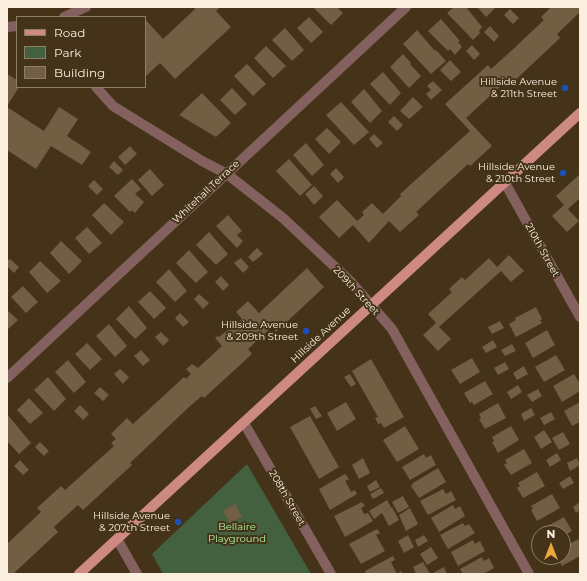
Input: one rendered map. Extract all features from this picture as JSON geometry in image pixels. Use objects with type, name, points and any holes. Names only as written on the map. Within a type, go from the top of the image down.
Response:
[{"type":"main road","name":"Hillside Avenue","points":[[79,574],[580,113]]},
{"type":"street","points":[[66,16],[86,7]]},
{"type":"street","name":"Whitehall Terrace","points":[[7,378],[406,7]]},
{"type":"street","name":"209th Street","points":[[97,88],[113,106],[226,174],[283,218],[352,283],[392,329],[529,574]]},
{"type":"street","name":"210th Street","points":[[505,183],[580,317]]},
{"type":"street","name":"208th Street","points":[[244,423],[331,574]]},
{"type":"street","points":[[117,539],[137,574]]},
{"type":"green space","name":"Bellaire Playground","points":[[247,464],[311,574],[163,574],[152,554]]},
{"type":"building","points":[[193,7],[220,7],[216,11],[231,27],[175,79],[160,63],[146,76],[146,20],[163,39],[195,9]]},
{"type":"building","points":[[313,7],[337,7],[343,13],[331,25]]},
{"type":"building","points":[[454,7],[466,7],[482,27],[479,31],[480,33],[473,40],[447,13]]},
{"type":"building","points":[[477,7],[496,7],[486,17]]},
{"type":"building","points":[[551,7],[580,7],[580,12],[557,34],[560,38],[508,87],[504,83],[466,118],[492,146],[470,166],[468,164],[416,212],[419,215],[400,232],[389,221],[369,243],[353,225],[339,238],[319,217],[337,200],[357,221],[364,215],[362,212],[372,203],[383,214],[401,196],[400,194],[470,131],[445,104],[488,65],[491,69],[510,52],[544,20],[541,17]]},
{"type":"building","points":[[510,9],[519,18],[513,24],[504,15]]},
{"type":"building","points":[[309,17],[323,32],[311,43],[297,28]]},
{"type":"building","points":[[441,19],[460,41],[458,42],[462,47],[455,55],[450,49],[448,51],[428,31]]},
{"type":"building","points":[[490,26],[499,36],[494,42],[484,32]]},
{"type":"building","points":[[285,28],[304,50],[292,61],[272,40]]},
{"type":"building","points":[[417,30],[435,51],[436,50],[446,61],[431,74],[403,44]]},
{"type":"building","points":[[472,45],[480,54],[474,60],[466,51]]},
{"type":"building","points":[[266,46],[286,66],[273,78],[254,58]]},
{"type":"building","points":[[403,54],[421,76],[409,88],[390,67]]},
{"type":"building","points":[[450,60],[461,72],[451,81],[440,70]]},
{"type":"building","points":[[247,64],[266,84],[253,96],[234,76]]},
{"type":"building","points":[[383,72],[401,93],[390,105],[370,84]]},
{"type":"building","points":[[7,74],[16,79],[16,88],[18,88],[7,106]]},
{"type":"building","points":[[433,81],[442,90],[431,100],[426,94],[431,90],[427,86]]},
{"type":"building","points":[[232,88],[247,104],[235,115],[220,100]]},
{"type":"building","points":[[364,89],[382,111],[370,123],[351,102]]},
{"type":"building","points":[[202,93],[231,123],[216,137],[179,115]]},
{"type":"building","points":[[413,97],[423,107],[409,119],[400,111]]},
{"type":"building","points":[[341,102],[369,132],[354,145],[326,115]]},
{"type":"building","points":[[7,107],[44,131],[59,107],[78,119],[67,136],[91,152],[82,165],[51,146],[36,169],[7,150]]},
{"type":"building","points":[[394,116],[403,125],[397,131],[388,122]]},
{"type":"building","points":[[327,128],[341,142],[329,154],[315,139]]},
{"type":"building","points":[[374,134],[383,143],[377,148],[369,139]]},
{"type":"building","points":[[306,143],[324,165],[312,176],[293,155]]},
{"type":"building","points":[[130,146],[137,154],[125,165],[118,157]]},
{"type":"building","points":[[289,159],[312,185],[300,196],[276,171]]},
{"type":"building","points":[[114,161],[123,170],[118,175],[109,167]]},
{"type":"building","points":[[336,168],[344,177],[338,183],[330,174]]},
{"type":"building","points":[[150,169],[164,185],[152,196],[138,180]]},
{"type":"building","points":[[580,174],[580,198],[568,209],[579,221],[567,232],[552,216],[564,205],[556,196]]},
{"type":"building","points":[[132,179],[141,189],[135,194],[144,202],[135,213],[132,210],[130,212],[114,196]]},
{"type":"building","points":[[94,180],[103,189],[97,195],[88,186]]},
{"type":"building","points":[[314,186],[323,196],[314,205],[305,194]]},
{"type":"building","points":[[104,203],[124,222],[111,235],[92,215]]},
{"type":"building","points":[[228,215],[242,231],[237,235],[243,241],[237,248],[216,226]]},
{"type":"building","points":[[87,227],[102,243],[89,254],[75,238]]},
{"type":"building","points":[[209,232],[228,254],[216,265],[196,245]]},
{"type":"building","points":[[61,241],[82,261],[69,274],[50,253]]},
{"type":"building","points":[[257,248],[263,254],[253,262],[248,257]]},
{"type":"building","points":[[189,250],[208,272],[196,283],[176,263]]},
{"type":"building","points":[[509,255],[524,271],[511,282],[501,271],[439,327],[451,339],[438,351],[423,335],[436,323],[428,314],[452,292],[449,289],[462,277],[465,280],[489,258],[497,267]]},
{"type":"building","points":[[241,258],[249,267],[243,273],[234,263]]},
{"type":"building","points":[[10,259],[19,267],[14,273],[7,266],[7,261]]},
{"type":"building","points":[[40,261],[61,281],[47,293],[29,272]]},
{"type":"building","points":[[307,268],[324,287],[276,332],[272,327],[248,349],[252,354],[204,398],[202,396],[189,407],[130,463],[132,465],[83,510],[78,505],[54,527],[58,532],[13,574],[9,574],[7,572],[7,544],[41,512],[37,508],[61,486],[65,490],[114,446],[111,443],[116,439],[111,434],[127,418],[133,424],[184,377],[186,379],[191,374],[186,369],[192,364],[198,368],[222,346],[215,338],[218,336],[219,337],[229,329],[230,330],[242,319],[236,312],[248,301],[259,313]]},
{"type":"building","points":[[169,269],[187,291],[175,302],[156,282]]},
{"type":"building","points":[[221,276],[229,285],[223,291],[215,282]]},
{"type":"building","points":[[23,286],[38,302],[26,313],[11,297]]},
{"type":"building","points":[[150,291],[166,308],[154,319],[138,302]]},
{"type":"building","points":[[199,294],[209,303],[203,309],[194,299]]},
{"type":"building","points":[[129,306],[147,328],[135,339],[116,319]]},
{"type":"building","points":[[536,307],[542,319],[540,320],[542,323],[516,337],[509,324],[516,320],[515,318]]},
{"type":"building","points":[[7,310],[18,320],[7,330]]},
{"type":"building","points":[[180,313],[189,322],[183,327],[175,318]]},
{"type":"building","points":[[500,321],[504,328],[492,334],[488,327]]},
{"type":"building","points":[[109,324],[127,346],[115,357],[96,336]]},
{"type":"building","points":[[547,330],[555,345],[533,358],[525,343]]},
{"type":"building","points":[[161,332],[169,340],[163,346],[155,337]]},
{"type":"building","points":[[493,340],[497,347],[486,353],[482,347]]},
{"type":"building","points":[[87,343],[102,359],[90,370],[75,354]]},
{"type":"building","points":[[512,344],[516,351],[505,356],[501,350]]},
{"type":"building","points":[[141,350],[150,360],[143,366],[134,356]]},
{"type":"building","points":[[556,355],[565,370],[544,382],[535,367]]},
{"type":"building","points":[[472,358],[480,372],[460,384],[451,370]]},
{"type":"building","points":[[371,359],[404,417],[384,428],[381,423],[378,424],[375,418],[378,417],[352,371]]},
{"type":"building","points":[[68,360],[86,382],[74,393],[55,372]]},
{"type":"building","points":[[505,362],[509,369],[498,375],[494,368]]},
{"type":"building","points":[[524,366],[528,374],[517,380],[513,373]]},
{"type":"building","points":[[120,369],[129,377],[123,384],[114,374]]},
{"type":"building","points":[[350,374],[356,384],[351,387],[344,377]]},
{"type":"building","points":[[574,374],[580,384],[580,391],[562,402],[553,386]]},
{"type":"building","points":[[48,377],[66,399],[54,411],[34,390]]},
{"type":"building","points":[[485,381],[493,394],[474,405],[472,402],[470,403],[464,393]]},
{"type":"building","points":[[518,385],[522,392],[511,399],[507,392]]},
{"type":"building","points":[[100,387],[109,395],[103,401],[94,393]]},
{"type":"building","points":[[538,389],[542,396],[532,402],[527,395]]},
{"type":"building","points":[[29,398],[43,413],[30,424],[17,410]]},
{"type":"building","points":[[346,402],[356,419],[337,431],[327,413]]},
{"type":"building","points":[[580,402],[580,422],[572,426],[564,411]]},
{"type":"building","points":[[498,403],[506,418],[485,429],[479,419],[481,418],[479,414]]},
{"type":"building","points":[[80,405],[89,414],[83,420],[74,411]]},
{"type":"building","points":[[315,406],[322,416],[316,419],[310,409]]},
{"type":"building","points":[[531,408],[535,415],[524,421],[521,414]]},
{"type":"building","points":[[551,412],[555,419],[544,425],[540,418]]},
{"type":"building","points":[[7,414],[31,443],[19,454],[7,441]]},
{"type":"building","points":[[310,416],[339,467],[319,479],[290,427]]},
{"type":"building","points":[[405,426],[419,449],[397,462],[383,440]]},
{"type":"building","points":[[511,426],[519,440],[498,453],[492,442],[494,441],[492,437]]},
{"type":"building","points":[[544,430],[552,442],[541,449],[534,437]]},
{"type":"building","points":[[563,432],[570,444],[559,450],[552,438]]},
{"type":"building","points":[[40,442],[49,451],[44,456],[35,447]]},
{"type":"building","points":[[524,449],[532,463],[511,475],[504,465],[507,463],[505,460]]},
{"type":"building","points":[[557,453],[561,460],[550,467],[546,460]]},
{"type":"building","points":[[424,454],[426,458],[431,455],[436,465],[410,480],[402,467]]},
{"type":"building","points":[[363,458],[370,473],[359,479],[352,465]]},
{"type":"building","points":[[577,458],[580,465],[570,471],[567,463]]},
{"type":"building","points":[[20,460],[29,470],[23,475],[14,466]]},
{"type":"building","points":[[438,468],[446,482],[419,498],[411,486],[413,483]]},
{"type":"building","points":[[537,472],[545,486],[523,498],[517,488],[520,486],[518,483]]},
{"type":"building","points":[[345,474],[349,479],[345,481],[351,492],[355,490],[357,494],[330,510],[319,489]]},
{"type":"building","points":[[570,476],[574,483],[563,489],[559,483]]},
{"type":"building","points":[[376,480],[380,487],[370,492],[367,486]]},
{"type":"building","points":[[381,488],[384,493],[373,499],[370,494]]},
{"type":"building","points":[[443,489],[446,494],[451,491],[456,500],[428,515],[420,501]]},
{"type":"building","points":[[552,494],[560,508],[537,521],[531,510],[533,509],[531,506]]},
{"type":"building","points":[[403,496],[409,507],[398,513],[392,502]]},
{"type":"building","points":[[387,500],[391,507],[383,512],[392,507],[399,520],[389,526],[382,513],[374,519],[369,511]]},
{"type":"building","points":[[362,502],[365,506],[361,508],[364,514],[368,513],[373,521],[345,537],[334,516]]},
{"type":"building","points":[[580,502],[580,510],[576,513],[573,507]]},
{"type":"building","points":[[235,504],[242,517],[230,523],[223,511]]},
{"type":"building","points":[[453,505],[455,509],[460,506],[465,516],[439,532],[431,518]]},
{"type":"building","points":[[410,508],[418,524],[406,531],[399,515]]},
{"type":"building","points":[[564,517],[569,525],[549,525]]},
{"type":"building","points":[[463,523],[465,526],[469,524],[475,533],[448,549],[440,535]]},
{"type":"building","points":[[377,529],[380,533],[376,535],[385,551],[361,564],[349,544]]},
{"type":"building","points":[[408,535],[414,547],[404,553],[398,541]]},
{"type":"building","points":[[424,535],[428,541],[418,547],[415,540]]},
{"type":"building","points":[[578,539],[580,544],[580,556],[571,561],[571,543]]},
{"type":"building","points":[[473,540],[475,544],[480,541],[485,551],[458,566],[451,552]]},
{"type":"building","points":[[431,547],[438,558],[427,565],[420,554]]},
{"type":"building","points":[[393,556],[395,560],[391,562],[397,574],[366,574],[365,571]]},
{"type":"building","points":[[482,557],[484,561],[489,558],[494,568],[483,574],[463,574],[460,569]]},
{"type":"building","points":[[423,562],[430,574],[416,574],[413,567]]},
{"type":"building","points":[[444,567],[447,574],[433,573]]},
{"type":"place","name":"Hillside Avenue & 211th Street","points":[[565,88]]},
{"type":"place","name":"Hillside Avenue & 210th Street","points":[[563,173]]},
{"type":"place","name":"Hillside Avenue & 209th Street","points":[[306,331]]},
{"type":"place","name":"Hillside Avenue & 207th Street","points":[[178,522]]}]
